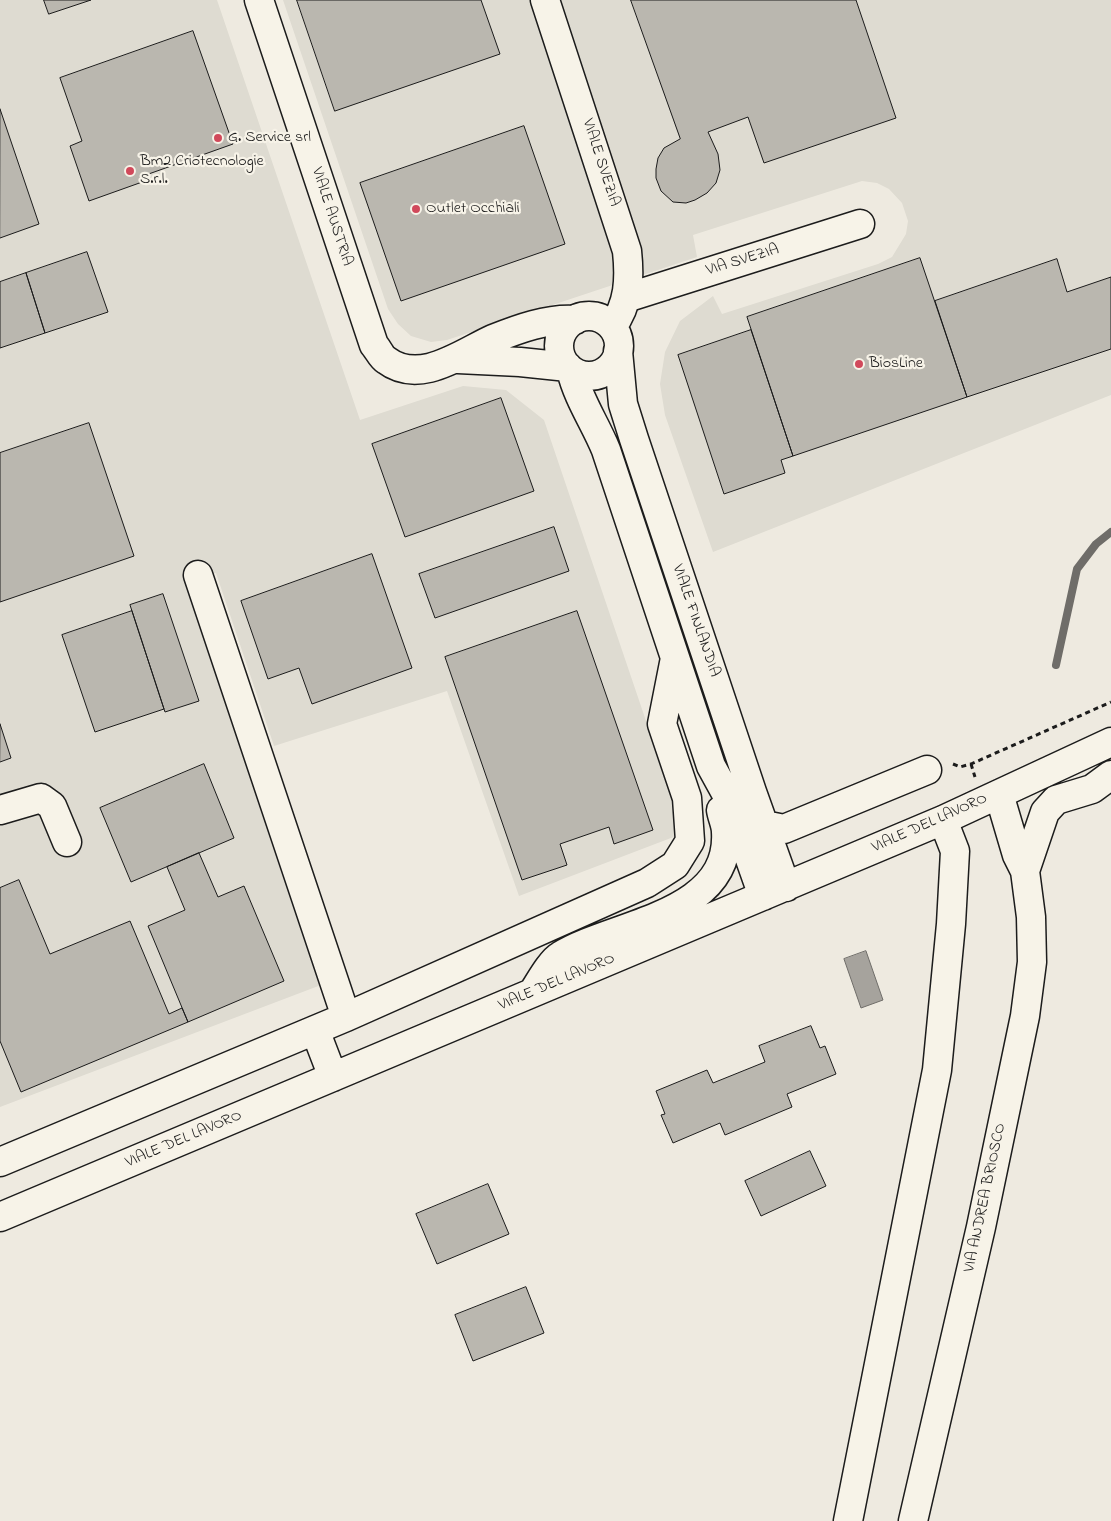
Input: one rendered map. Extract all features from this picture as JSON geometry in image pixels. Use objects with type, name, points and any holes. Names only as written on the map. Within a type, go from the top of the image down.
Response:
[{"type":"street","name":"VIALE AUSTRIA","points":[[259,0],[374,344],[385,360],[402,367],[423,368],[457,359],[493,340],[557,319],[575,320]]},
{"type":"street","name":"VIALE SVEZIA","points":[[545,0],[627,251],[629,268],[626,298],[615,339]]},
{"type":"street","name":"VIA SVEZIA","points":[[626,298],[860,224]]},
{"type":"street","points":[[569,369],[587,376],[596,375],[611,366],[615,339],[599,318],[591,316],[575,320]]},
{"type":"street","name":"VIALE FINLANDIA","points":[[533,992],[558,956],[684,904],[709,885],[722,861],[726,832],[711,766],[606,450],[575,386],[569,369],[562,360],[560,342],[562,333],[575,320]]},
{"type":"street","name":"VIALE FINLANDIA","points":[[615,339],[623,404],[764,825],[775,892]]},
{"type":"street","name":"VIALE AUSTRIA","points":[[457,359],[520,362],[569,369]]},
{"type":"street","points":[[198,575],[346,1017]]},
{"type":"street","points":[[0,1162],[346,1017],[647,883],[675,865],[690,841],[687,798],[662,724],[675,658]]},
{"type":"street","name":"VIALE DEL LAVORO","points":[[0,1217],[775,892],[943,820],[1111,742]]},
{"type":"street","name":"VIALE FINLANDIA","points":[[711,766],[775,892]]},
{"type":"street","points":[[764,825],[784,829],[926,770]]},
{"type":"street","name":"VIA ANDREA BRIOSCO","points":[[1025,871],[1045,812],[1056,800],[1092,789],[1111,775]]},
{"type":"street","name":"VIA ANDREA BRIOSCO","points":[[913,1521],[981,1228],[1026,1016],[1032,962],[1031,917],[1025,871],[1016,855],[999,794]]},
{"type":"street","points":[[0,810],[41,798],[52,806],[67,842]]},
{"type":"street","points":[[848,1521],[937,1070],[951,924],[955,851],[943,820]]},
{"type":"street","points":[[315,1030],[333,1077]]},
{"type":"path","points":[[926,770],[946,762],[960,767],[971,764],[1111,702]]},
{"type":"shaded area","points":[[0,0],[217,0],[360,420],[463,386],[506,390],[544,420],[684,833],[519,896],[447,691],[274,746],[216,573],[188,582],[321,985],[0,1107]]},
{"type":"shaded area","points":[[283,0],[1111,0],[1111,395],[713,552],[665,415],[660,384],[665,352],[680,321],[713,296],[722,314],[878,264],[892,257],[906,234],[908,221],[902,203],[889,189],[877,183],[862,181],[693,235],[697,257],[447,340],[431,342],[411,336],[398,324],[388,309]]},
{"type":"shaded area","points":[[866,951],[883,1000],[861,1008],[844,959]]},
{"type":"building","points":[[44,0],[91,0],[49,14]]},
{"type":"building","points":[[297,0],[481,0],[500,54],[335,111]]},
{"type":"building","points":[[631,0],[856,0],[896,118],[764,163],[748,117],[708,132],[718,154],[720,170],[716,183],[707,193],[695,200],[686,203],[673,202],[661,191],[656,178],[656,169],[658,158],[664,148],[680,139]]},
{"type":"building","points":[[193,31],[233,144],[143,176],[145,181],[89,201],[70,146],[82,141],[60,78]]},
{"type":"building","points":[[0,109],[39,224],[0,238]]},
{"type":"building","points":[[524,126],[565,244],[401,301],[360,183]]},
{"type":"building","points":[[87,252],[108,312],[45,333],[26,273]]},
{"type":"building","name":"BiosLine","points":[[920,258],[967,397],[793,456],[747,317]]},
{"type":"building","points":[[1057,259],[1067,292],[1111,277],[1111,349],[967,397],[935,301]]},
{"type":"building","points":[[26,273],[45,333],[0,348],[0,282]]},
{"type":"building","points":[[751,330],[793,456],[781,460],[785,473],[724,494],[678,355]]},
{"type":"building","points":[[501,398],[534,491],[405,537],[372,444]]},
{"type":"building","points":[[89,423],[134,556],[0,602],[0,453]]},
{"type":"building","points":[[554,527],[569,571],[435,618],[419,574]]},
{"type":"building","points":[[372,554],[412,668],[312,704],[299,668],[268,679],[241,601]]},
{"type":"building","points":[[163,594],[199,701],[165,712],[130,605]]},
{"type":"building","points":[[132,611],[164,709],[95,732],[62,635]]},
{"type":"building","points":[[577,611],[653,830],[614,844],[609,827],[560,844],[567,865],[522,880],[445,657]]},
{"type":"building","points":[[0,724],[11,758],[0,762]]},
{"type":"building","points":[[204,764],[234,838],[131,882],[100,808]]},
{"type":"building","points":[[199,853],[218,897],[244,886],[284,981],[188,1022],[148,926],[185,910],[167,867]]},
{"type":"building","points":[[19,880],[50,954],[130,921],[169,1014],[182,1008],[188,1022],[21,1092],[0,1041],[0,888]]},
{"type":"building","points":[[811,1026],[820,1048],[825,1046],[836,1074],[787,1094],[792,1107],[725,1135],[720,1123],[673,1143],[661,1115],[665,1114],[656,1091],[707,1070],[713,1083],[765,1062],[759,1046]]},
{"type":"building","points":[[810,1151],[826,1186],[761,1216],[745,1181]]},
{"type":"building","points":[[488,1184],[509,1234],[437,1264],[416,1214]]},
{"type":"building","points":[[526,1287],[544,1333],[473,1361],[455,1315]]},
{"type":"waterway","points":[[1056,665],[1077,569],[1096,544],[1111,532]]},
{"type":"place","name":"G. Service srl","points":[[218,138]]},
{"type":"place","name":"Bm2 Criotecnologie S.r.l.","points":[[130,171]]},
{"type":"place","name":"Outlet Occhiali","points":[[416,209]]},
{"type":"place","name":"BiosLine","points":[[859,364]]}]
